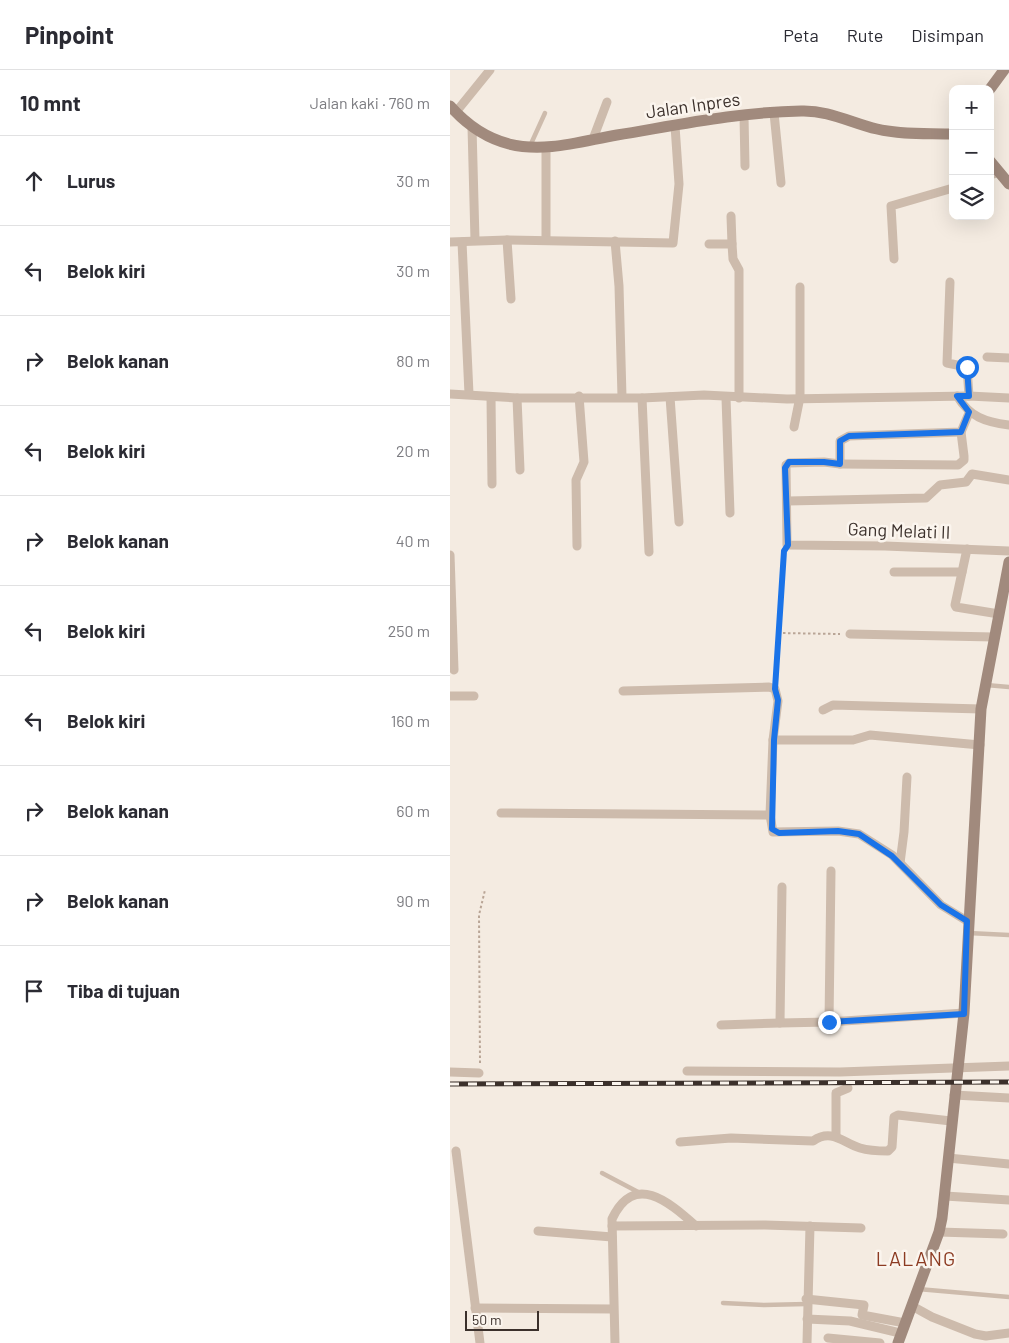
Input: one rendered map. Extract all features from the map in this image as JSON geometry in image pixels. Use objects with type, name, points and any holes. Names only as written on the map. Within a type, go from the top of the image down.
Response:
[{"type":"street","points":[[453,109],[490,70]]},
{"type":"street","points":[[994,85],[1005,74]]},
{"type":"street","points":[[593,139],[607,102]]},
{"type":"street","name":"Jalan Inpres","points":[[453,109],[472,126],[496,139],[529,147],[546,147],[675,126],[774,113],[816,112],[834,114],[876,129],[894,132],[949,134]]},
{"type":"street","points":[[774,113],[781,182]]},
{"type":"street","points":[[744,116],[745,166]]},
{"type":"street","points":[[472,126],[475,240]]},
{"type":"street","points":[[450,242],[546,240],[673,243],[679,184],[675,126]]},
{"type":"street","points":[[546,147],[546,240]]},
{"type":"street","points":[[1000,172],[1009,184]]},
{"type":"street","points":[[894,259],[891,206],[949,189]]},
{"type":"street","points":[[731,216],[733,259],[738,266],[740,276],[740,398]]},
{"type":"street","points":[[507,240],[511,299]]},
{"type":"street","points":[[615,241],[619,286],[622,397]]},
{"type":"street","points":[[462,242],[469,394]]},
{"type":"street","points":[[709,244],[732,244]]},
{"type":"street","points":[[950,282],[947,363],[967,367],[969,396]]},
{"type":"street","points":[[794,427],[800,397],[800,287]]},
{"type":"street","points":[[987,357],[1009,358]]},
{"type":"street","points":[[450,394],[517,398],[579,396],[642,398],[704,395],[726,398],[957,396],[1009,398]]},
{"type":"street","points":[[577,546],[576,480],[584,462],[579,396]]},
{"type":"street","points":[[957,396],[969,412],[990,421],[1009,425]]},
{"type":"street","points":[[491,397],[492,484]]},
{"type":"street","points":[[670,397],[679,522]]},
{"type":"street","points":[[517,398],[520,470]]},
{"type":"street","points":[[642,398],[649,552]]},
{"type":"street","points":[[726,398],[730,513]]},
{"type":"street","points":[[788,545],[788,501],[785,468],[789,462],[958,465],[964,460],[961,432],[969,412]]},
{"type":"street","points":[[840,464],[840,441],[846,437],[961,432]]},
{"type":"street","points":[[788,501],[926,498],[940,485],[966,482],[972,474],[1009,480]]},
{"type":"street","name":"Gang Melati II","points":[[788,545],[1009,551]]},
{"type":"street","points":[[968,549],[956,607],[999,614]]},
{"type":"street","points":[[450,555],[454,670]]},
{"type":"street","points":[[807,1319],[862,1319],[901,1333],[939,1232],[945,1196],[951,1121],[964,1014],[967,921],[981,709],[1008,568]]},
{"type":"street","points":[[894,572],[962,572]]},
{"type":"street","points":[[850,634],[994,637]]},
{"type":"street","points":[[622,691],[768,687],[775,689],[778,700],[770,815],[773,832],[850,831],[868,839],[900,862],[941,905],[967,921]]},
{"type":"street","points":[[450,696],[474,696]]},
{"type":"street","points":[[823,710],[833,705],[981,709]]},
{"type":"street","points":[[774,740],[853,740],[870,735],[980,745]]},
{"type":"street","points":[[900,862],[904,832],[907,777]]},
{"type":"street","points":[[501,813],[770,815]]},
{"type":"street","points":[[829,1022],[831,870]]},
{"type":"street","points":[[780,1023],[782,887]]},
{"type":"street","points":[[721,1025],[829,1022],[964,1014]]},
{"type":"street","points":[[687,1071],[840,1072],[1009,1066]]},
{"type":"street","points":[[450,1072],[479,1073]]},
{"type":"street","points":[[836,1136],[836,1093],[848,1088]]},
{"type":"street","points":[[954,1096],[1009,1098]]},
{"type":"street","points":[[680,1142],[731,1138],[813,1141],[820,1136],[836,1136],[858,1148],[888,1151],[892,1147],[894,1117],[898,1115],[951,1121]]},
{"type":"street","points":[[456,1151],[480,1343]]},
{"type":"street","points":[[948,1158],[1009,1164]]},
{"type":"street","points":[[614,1343],[612,1219],[618,1206],[628,1197],[640,1193],[650,1194],[676,1208],[696,1226]]},
{"type":"street","points":[[945,1196],[1009,1200]]},
{"type":"street","points":[[612,1226],[810,1226],[861,1228]]},
{"type":"street","points":[[807,1343],[806,1302],[810,1226]]},
{"type":"street","points":[[538,1231],[612,1237]]},
{"type":"street","points":[[939,1232],[1004,1234]]},
{"type":"street","points":[[806,1302],[864,1305],[862,1319]]},
{"type":"street","points":[[912,1306],[932,1317],[975,1334],[986,1336],[1009,1333]]},
{"type":"street","points":[[475,1308],[613,1309]]},
{"type":"street","points":[[828,1338],[880,1343]]},
{"type":"lane","points":[[529,147],[545,113]]},
{"type":"lane","points":[[985,685],[1009,687]]},
{"type":"lane","points":[[967,934],[1009,935]]},
{"type":"lane","points":[[602,1173],[640,1193]]},
{"type":"lane","points":[[916,1289],[1009,1297]]},
{"type":"lane","points":[[723,1303],[764,1305],[806,1302]]},
{"type":"path","points":[[775,689],[784,551],[788,545]]},
{"type":"path","points":[[778,633],[850,634]]},
{"type":"path","points":[[479,1073],[479,915],[485,890]]},
{"type":"railway","points":[[450,1084],[1009,1082]]},
{"type":"district","name":"LALANG","points":[[916,1259]]},
{"type":"route","points":[[829,1022],[964,1014],[967,921],[941,905],[915,881],[900,862],[859,834],[850,831],[773,832],[770,815],[778,700],[778,693],[775,689],[778,629],[784,551],[788,545],[788,501],[785,468],[789,462],[840,464],[840,441],[849,436],[961,432],[969,412],[964,408],[957,396],[969,396],[969,372],[967,367]]}]
